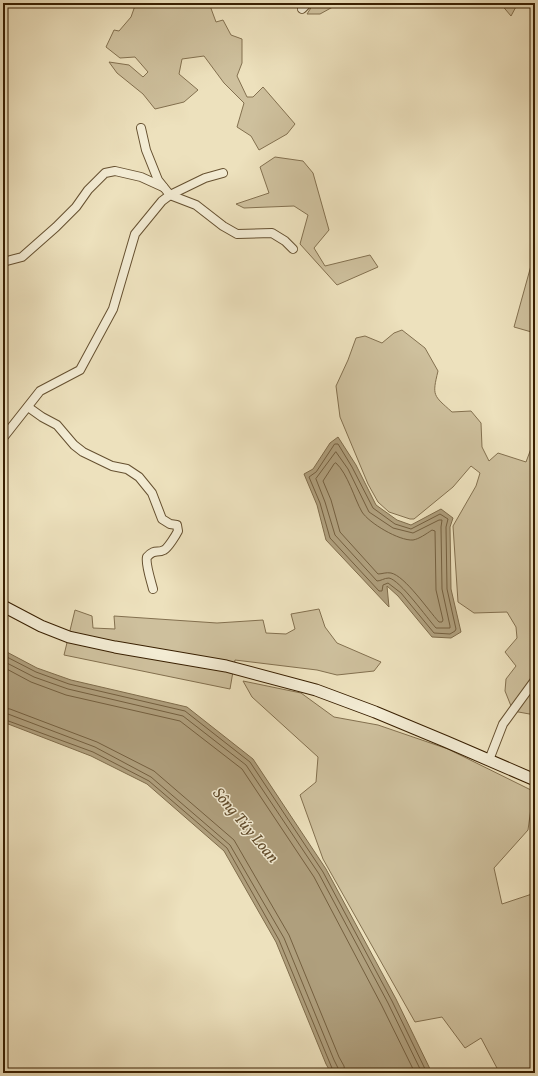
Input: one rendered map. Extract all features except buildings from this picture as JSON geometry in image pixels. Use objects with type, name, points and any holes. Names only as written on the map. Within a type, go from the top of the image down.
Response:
[{"type":"street","points":[[302,10],[308,3]]},
{"type":"street","points":[[141,128],[146,150],[158,180],[167,192]]},
{"type":"street","points":[[3,262],[22,257],[76,207],[88,190],[105,173],[115,171],[141,177],[167,192],[196,205],[224,226],[238,234],[272,233],[285,241],[293,250]]},
{"type":"street","points":[[3,438],[40,391],[80,370],[113,310],[135,234],[162,201],[167,192],[223,173]]},
{"type":"street","points":[[28,407],[42,417],[58,425],[74,445],[83,452],[112,466],[127,469],[139,477],[152,493],[162,519],[170,524],[177,525],[178,531],[167,547],[164,550],[154,551],[146,557],[153,589]]},
{"type":"street","points":[[3,606],[41,626],[69,637],[115,647],[226,666],[316,690],[375,712],[535,780]]},
{"type":"street","points":[[489,760],[503,724],[535,680]]},
{"type":"shaded area","points":[[136,3],[209,3],[216,22],[223,20],[231,35],[242,39],[242,63],[237,76],[247,97],[253,97],[263,87],[295,124],[287,134],[259,150],[251,136],[237,127],[244,103],[224,83],[204,56],[182,59],[179,74],[198,90],[184,102],[155,109],[143,94],[117,73],[109,62],[129,65],[143,77],[148,72],[135,57],[120,58],[106,47],[114,30],[119,31],[131,17]]},
{"type":"shaded area","points":[[314,3],[340,3],[320,14],[307,14]]},
{"type":"shaded area","points":[[362,3],[415,3],[380,7]]},
{"type":"shaded area","points":[[500,3],[518,3],[511,16]]},
{"type":"shaded area","points":[[275,157],[303,161],[313,173],[329,230],[314,248],[325,266],[370,255],[378,267],[337,285],[300,244],[308,215],[294,206],[244,208],[236,204],[269,193],[260,167]]},
{"type":"shaded area","points":[[532,262],[535,263],[535,333],[514,327]]},
{"type":"shaded area","points":[[402,330],[425,348],[438,371],[435,390],[441,402],[452,412],[471,411],[481,423],[482,447],[489,461],[498,453],[526,462],[535,438],[535,715],[513,711],[505,691],[506,679],[516,666],[505,652],[517,638],[516,627],[507,612],[474,613],[458,602],[453,526],[476,486],[480,473],[471,466],[453,487],[414,519],[389,512],[378,502],[368,484],[340,417],[336,386],[356,338],[365,336],[382,343],[394,333]]},
{"type":"shaded area","points":[[319,609],[325,627],[337,643],[381,662],[374,671],[337,675],[317,670],[235,660],[230,689],[64,655],[75,610],[92,616],[93,628],[115,629],[114,616],[217,623],[263,620],[266,633],[286,634],[295,629],[291,614]]},
{"type":"shaded area","points":[[243,681],[301,693],[334,717],[378,725],[448,749],[535,792],[535,801],[531,808],[528,830],[494,868],[502,904],[535,893],[535,1073],[486,1073],[498,1070],[481,1038],[465,1048],[442,1017],[415,1022],[323,859],[300,795],[316,782],[318,757],[252,697]]},
{"type":"water","points":[[338,437],[356,465],[376,505],[397,520],[411,525],[441,509],[453,518],[450,527],[451,589],[461,632],[451,638],[432,637],[398,596],[387,586],[389,607],[326,540],[317,505],[304,474],[313,469],[330,443]]},
{"type":"water","name":"Sông Túy Loan","points":[[3,650],[37,668],[71,680],[187,707],[253,759],[326,869],[396,999],[432,1073],[331,1073],[276,942],[224,851],[147,784],[91,756],[3,722]]}]
